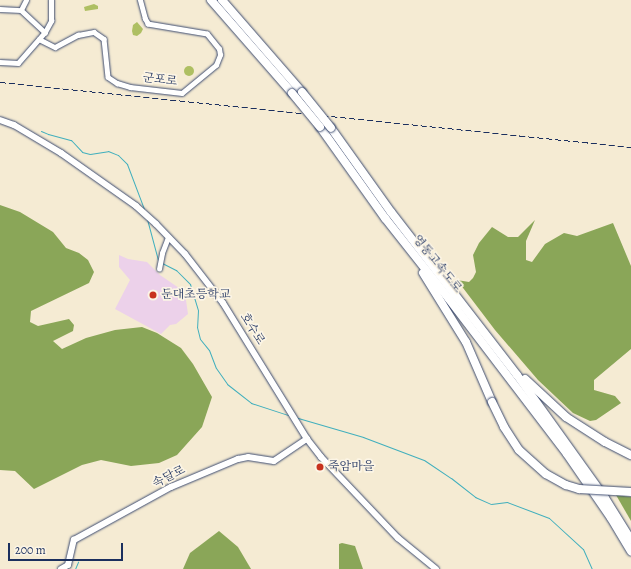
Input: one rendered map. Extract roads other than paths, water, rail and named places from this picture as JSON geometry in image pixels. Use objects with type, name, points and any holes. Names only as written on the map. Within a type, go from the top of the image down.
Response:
[{"type":"highway","name":"영동고속도로","points":[[211,0],[320,127],[385,218],[449,298],[567,454],[611,518],[631,552]]},
{"type":"highway","name":"영동고속도로","points":[[222,0],[302,92],[331,128],[391,212],[507,362],[605,498],[631,540]]},
{"type":"highway","points":[[385,218],[455,323],[477,363],[492,402],[513,442],[528,460],[559,482],[579,489],[631,492]]},
{"type":"highway","points":[[507,362],[566,417],[605,442],[631,455]]},
{"type":"street","points":[[21,10],[26,0]]},
{"type":"street","points":[[0,62],[18,63],[45,32],[51,21],[51,0]]},
{"type":"street","name":"군포로","points":[[39,39],[55,47],[78,34],[94,32],[104,40],[108,76],[117,83],[130,87],[182,93],[216,65],[220,55],[219,49],[207,34],[148,24],[145,19],[140,0]]},
{"type":"street","points":[[0,9],[21,10],[45,32]]},
{"type":"street","name":"호수로","points":[[0,120],[14,125],[62,154],[136,206],[154,222],[185,254],[223,303],[303,432],[321,458],[383,523],[403,542],[436,569]]},
{"type":"street","points":[[159,269],[162,253],[168,237]]},
{"type":"street","name":"속달로","points":[[61,569],[68,565],[74,540],[171,487],[238,459],[248,457],[274,461],[307,438]]},
{"type":"waterway","points":[[41,131],[71,140],[82,152],[90,154],[108,151],[118,155],[127,164],[144,209]]},
{"type":"waterway","points":[[147,219],[158,260]]},
{"type":"waterway","points":[[162,263],[176,270],[190,284],[198,310],[197,327],[200,339],[209,350],[216,368],[227,384],[251,403],[289,415]]},
{"type":"waterway","points":[[298,418],[363,437],[424,460],[451,478],[475,497],[491,504],[507,502],[549,518],[583,549],[592,569]]},
{"type":"waterway","points":[[75,569],[78,562]]},
{"type":"railway","points":[[0,82],[631,147]]},
{"type":"place","name":"둔대초등학교","points":[[153,295]]},
{"type":"place","name":"죽암마을","points":[[320,467]]}]
